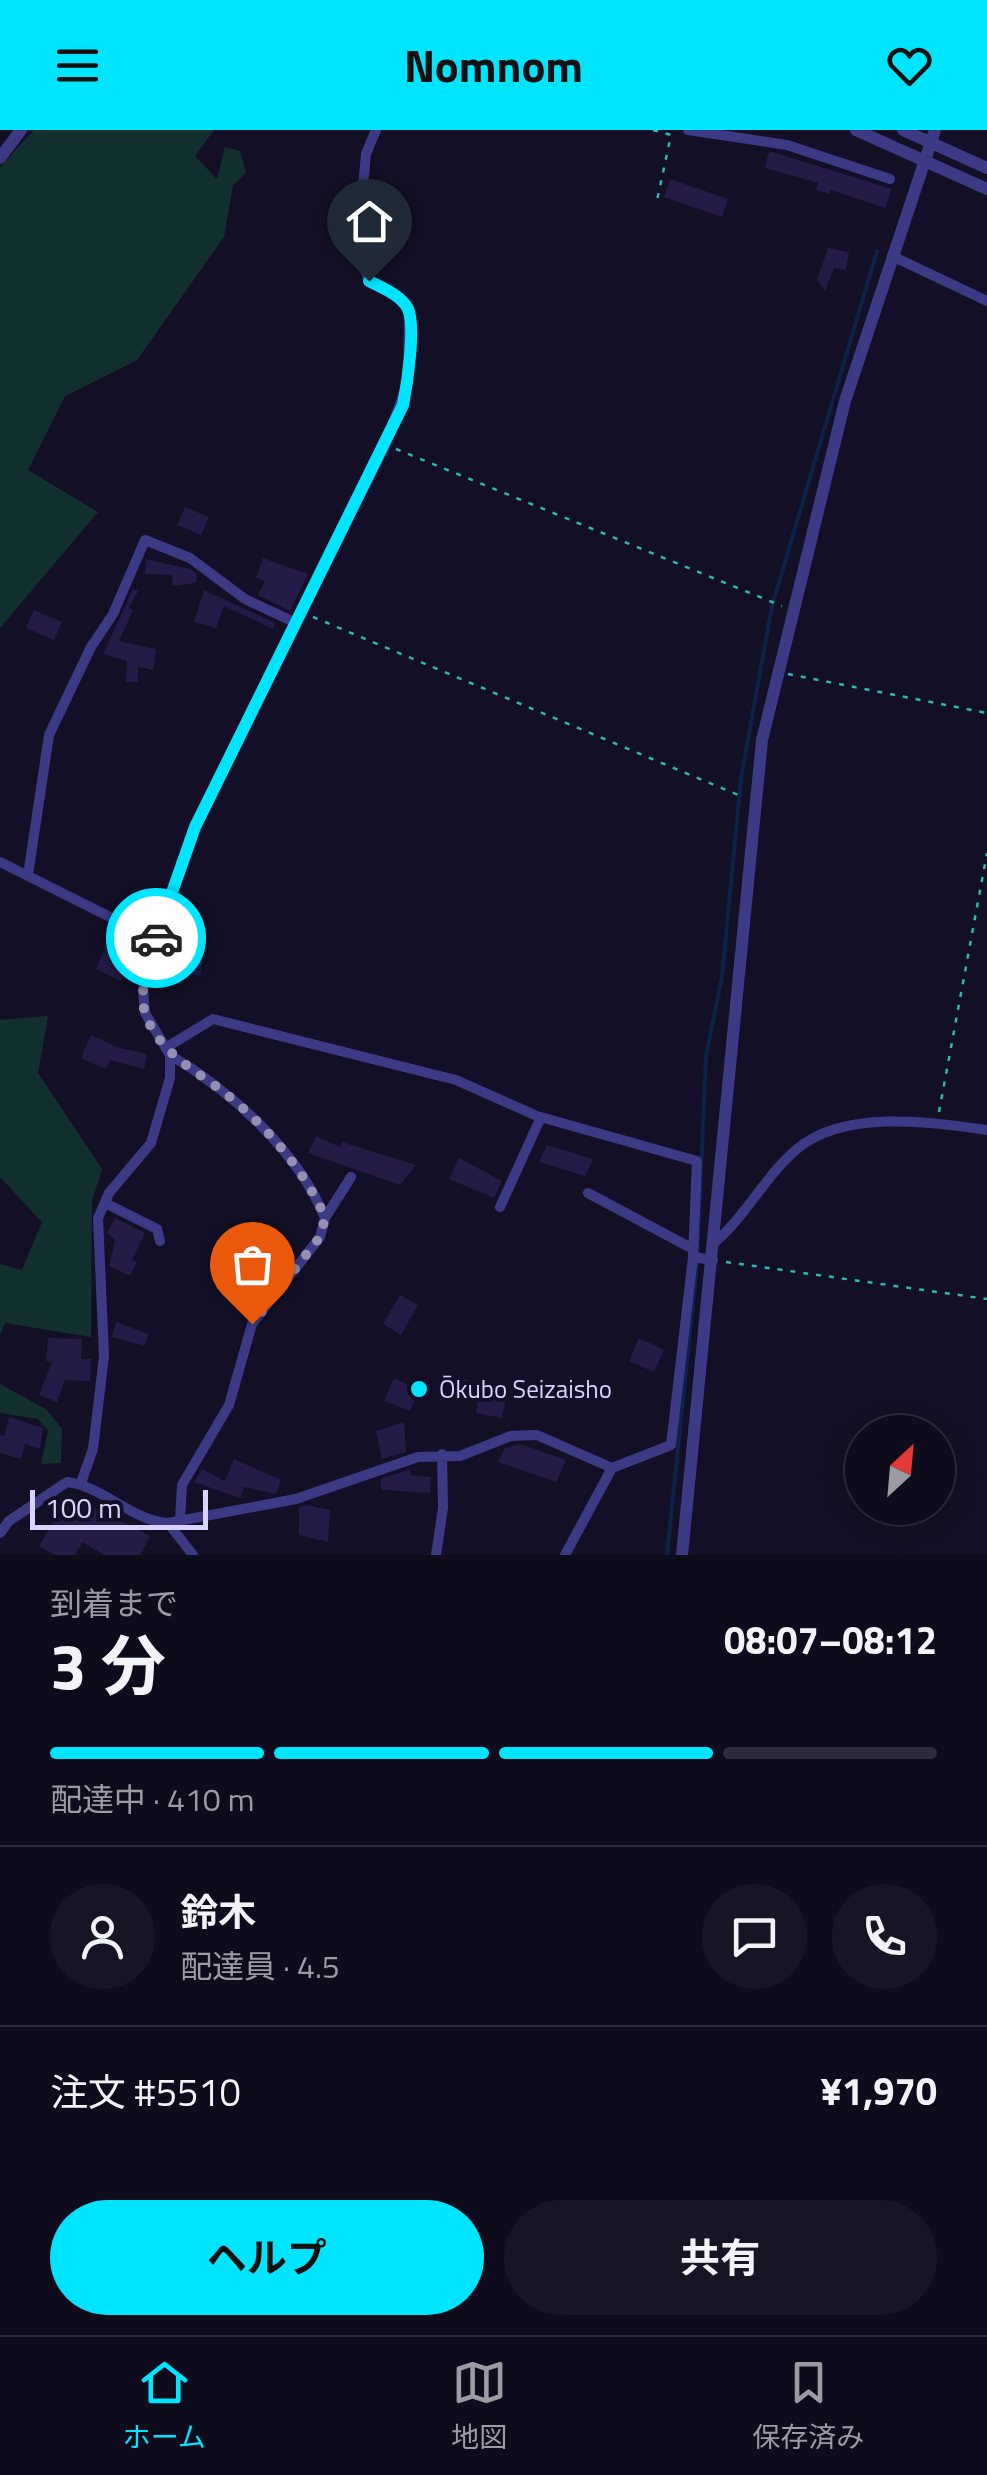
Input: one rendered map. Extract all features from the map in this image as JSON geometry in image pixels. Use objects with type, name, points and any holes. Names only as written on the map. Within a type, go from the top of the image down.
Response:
[{"type":"street","points":[[0,158],[21,130]]},
{"type":"street","points":[[325,1218],[287,1155],[228,1096],[168,1051],[145,1013],[143,989],[195,827],[385,445],[408,382],[409,311],[398,298],[369,281],[357,250],[366,154],[376,130]]},
{"type":"street","points":[[688,130],[787,144],[890,179]]},
{"type":"street","points":[[856,130],[987,189]]},
{"type":"street","points":[[903,130],[933,136],[987,168]]},
{"type":"street","points":[[714,1243],[753,800],[777,672],[846,401],[933,136]]},
{"type":"street","points":[[892,256],[987,301]]},
{"type":"street","points":[[28,875],[49,736],[92,647],[113,614],[145,540],[156,540],[190,558],[245,599],[299,618]]},
{"type":"street","points":[[0,862],[156,940]]},
{"type":"street","points":[[168,1051],[213,1019],[456,1080],[539,1121],[698,1161],[700,1256],[682,1555]]},
{"type":"street","points":[[82,1483],[93,1449],[104,1356],[97,1244],[104,1204],[151,1142],[170,1078],[168,1051]]},
{"type":"street","points":[[500,1207],[539,1121]]},
{"type":"street","points":[[565,1555],[612,1468],[671,1445],[700,1256],[796,1150],[822,1134],[857,1125],[936,1124],[987,1130]]},
{"type":"street","points":[[192,1555],[174,1522],[182,1485],[229,1405],[252,1324],[320,1237],[325,1218],[350,1178]]},
{"type":"street","points":[[588,1193],[700,1256]]},
{"type":"street","points":[[104,1204],[157,1230],[160,1241]]},
{"type":"street","points":[[0,1533],[9,1521],[67,1482],[82,1483],[134,1513],[174,1522],[296,1499],[372,1470],[442,1454],[460,1456],[510,1436],[537,1436],[612,1468]]},
{"type":"street","points":[[436,1555],[443,1508],[442,1454]]},
{"type":"path","points":[[653,130],[672,133],[656,205]]},
{"type":"path","points":[[385,445],[779,605]]},
{"type":"path","points":[[299,618],[740,797]]},
{"type":"path","points":[[777,672],[987,713]]},
{"type":"path","points":[[936,1124],[987,853]]},
{"type":"path","points":[[700,1256],[987,1299]]},
{"type":"green space","points":[[34,130],[214,130],[195,156],[217,179],[225,147],[240,151],[246,173],[233,185],[224,237],[137,360],[65,396],[28,470],[98,512],[0,628],[0,167]]},
{"type":"green space","points":[[48,1016],[38,1073],[102,1169],[92,1201],[91,1337],[5,1323],[0,1335],[0,1264],[22,1270],[42,1222],[0,1177],[0,1020]]},
{"type":"green space","points":[[0,1384],[46,1409],[62,1429],[61,1463],[41,1464],[48,1431],[38,1419],[0,1413]]},
{"type":"building","points":[[769,151],[892,189],[885,208],[831,190],[829,194],[816,190],[818,183],[765,168]]},
{"type":"building","points":[[670,179],[728,199],[722,217],[664,197]]},
{"type":"building","points":[[828,248],[849,252],[846,270],[834,268],[825,291],[817,279]]},
{"type":"building","points":[[185,507],[209,517],[201,535],[177,525]]},
{"type":"building","points":[[263,558],[308,574],[290,611],[258,595],[265,581],[256,578]]},
{"type":"building","points":[[146,559],[190,569],[197,574],[196,583],[172,586],[173,575],[145,574]]},
{"type":"building","points":[[133,589],[138,591],[129,608],[133,610],[119,641],[156,649],[153,670],[138,667],[138,682],[126,682],[127,661],[103,654]]},
{"type":"building","points":[[204,590],[275,623],[273,629],[224,606],[216,628],[194,622]]},
{"type":"building","points":[[34,610],[62,622],[54,640],[26,628]]},
{"type":"building","points":[[106,946],[132,958],[121,981],[96,969]]},
{"type":"building","points":[[164,946],[203,957],[200,976],[158,967]]},
{"type":"building","points":[[91,1035],[147,1054],[144,1069],[110,1060],[106,1069],[81,1058]]},
{"type":"building","points":[[316,1136],[340,1147],[342,1142],[416,1165],[400,1185],[308,1153]]},
{"type":"building","points":[[547,1145],[593,1159],[585,1176],[539,1162]]},
{"type":"building","points":[[459,1158],[502,1181],[494,1198],[449,1179]]},
{"type":"building","points":[[115,1218],[145,1233],[132,1260],[137,1262],[130,1276],[109,1266],[115,1240],[107,1233]]},
{"type":"building","points":[[400,1295],[418,1305],[401,1335],[383,1324]]},
{"type":"building","points":[[116,1322],[149,1334],[144,1346],[112,1337]]},
{"type":"building","points":[[48,1338],[82,1339],[81,1359],[91,1359],[90,1381],[65,1380],[57,1402],[39,1395],[52,1362],[46,1361]]},
{"type":"building","points":[[639,1338],[664,1350],[654,1372],[629,1361]]},
{"type":"building","points":[[452,1377],[508,1388],[502,1418],[476,1413],[478,1401],[450,1395]]},
{"type":"building","points":[[394,1378],[419,1390],[410,1411],[384,1401]]},
{"type":"building","points":[[9,1417],[43,1428],[40,1449],[25,1444],[21,1459],[0,1453],[0,1435],[4,1436]]},
{"type":"building","points":[[404,1422],[406,1452],[382,1459],[376,1431]]},
{"type":"building","points":[[520,1444],[566,1460],[556,1482],[498,1462],[505,1448]]},
{"type":"building","points":[[234,1459],[281,1480],[276,1494],[244,1487],[240,1498],[194,1482],[202,1469],[225,1481]]},
{"type":"building","points":[[410,1469],[410,1475],[431,1477],[430,1493],[381,1490],[381,1479]]},
{"type":"building","points":[[70,1494],[150,1536],[140,1555],[104,1555],[82,1542],[75,1555],[55,1555],[39,1546]]},
{"type":"building","points":[[299,1507],[330,1510],[328,1542],[299,1535]]},
{"type":"waterway","points":[[667,1555],[697,1264],[706,1056],[722,977],[741,778],[772,606],[877,251]]},
{"type":"way so far","points":[[156,938],[143,989],[145,1013],[170,1055],[228,1096],[287,1155],[325,1218],[320,1237],[252,1324]]},
{"type":"place","name":"Ōkubo Seizaisho","points":[[419,1389]]},
{"type":"route","points":[[156,938],[195,827],[403,405],[408,382],[409,311],[398,298],[369,281]]}]
